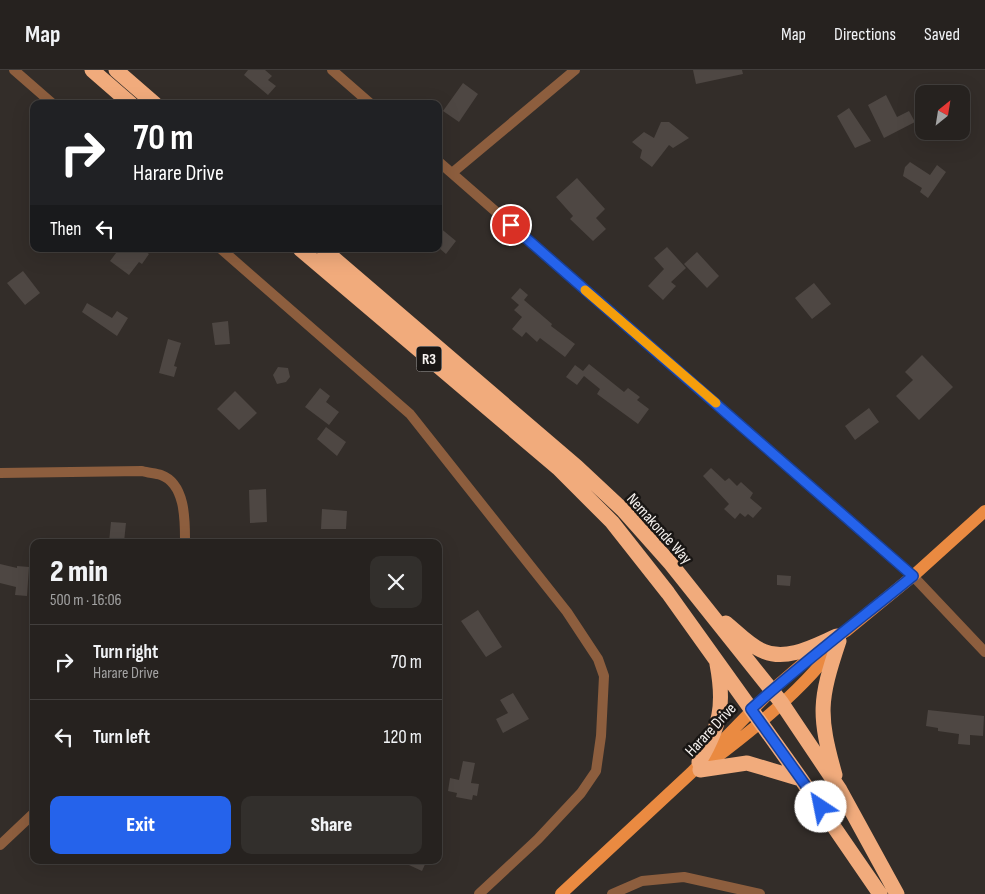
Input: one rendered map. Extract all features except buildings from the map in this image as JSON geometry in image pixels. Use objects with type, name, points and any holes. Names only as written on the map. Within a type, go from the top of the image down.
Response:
[{"type":"highway","points":[[92,70],[126,100]]},
{"type":"highway","points":[[116,70],[150,100]]},
{"type":"highway","name":"Nemakonde Way","points":[[304,252],[558,468],[588,496],[612,522],[662,585],[751,709]]},
{"type":"highway","name":"Nemakonde Way","points":[[326,252],[600,488],[671,564],[777,696],[840,790],[898,894]]},
{"type":"highway","points":[[705,607],[763,652],[787,654],[841,636]]},
{"type":"highway","points":[[840,790],[822,723],[822,704],[823,691],[841,636]]},
{"type":"highway","points":[[697,769],[712,740],[720,714],[720,680],[716,660]]},
{"type":"highway","name":"R3","points":[[751,709],[880,894]]},
{"type":"highway","points":[[697,769],[746,763],[801,779]]},
{"type":"main road","name":"Harare Drive","points":[[561,894],[697,769],[751,709],[777,696],[820,665],[841,636],[913,576],[985,511]]},
{"type":"main road","name":"Harare Drive","points":[[697,769],[760,722],[777,696]]},
{"type":"street","points":[[14,70],[48,100]]},
{"type":"street","points":[[332,70],[366,100]]},
{"type":"street","points":[[452,173],[575,70]]},
{"type":"street","points":[[442,165],[913,576],[985,652]]},
{"type":"street","points":[[224,252],[410,414],[567,612],[598,659],[604,676],[601,736],[596,770],[581,793],[538,839],[479,894]]},
{"type":"street","points":[[0,473],[142,471],[163,475],[176,488],[185,512],[185,539]]},
{"type":"street","points":[[0,845],[30,817]]},
{"type":"street","points":[[612,894],[642,881],[684,877],[760,894]]},
{"type":"slow traffic","points":[[585,290],[716,403]]},
{"type":"route","points":[[511,225],[913,576],[846,631],[823,646],[751,709],[821,807]]}]
